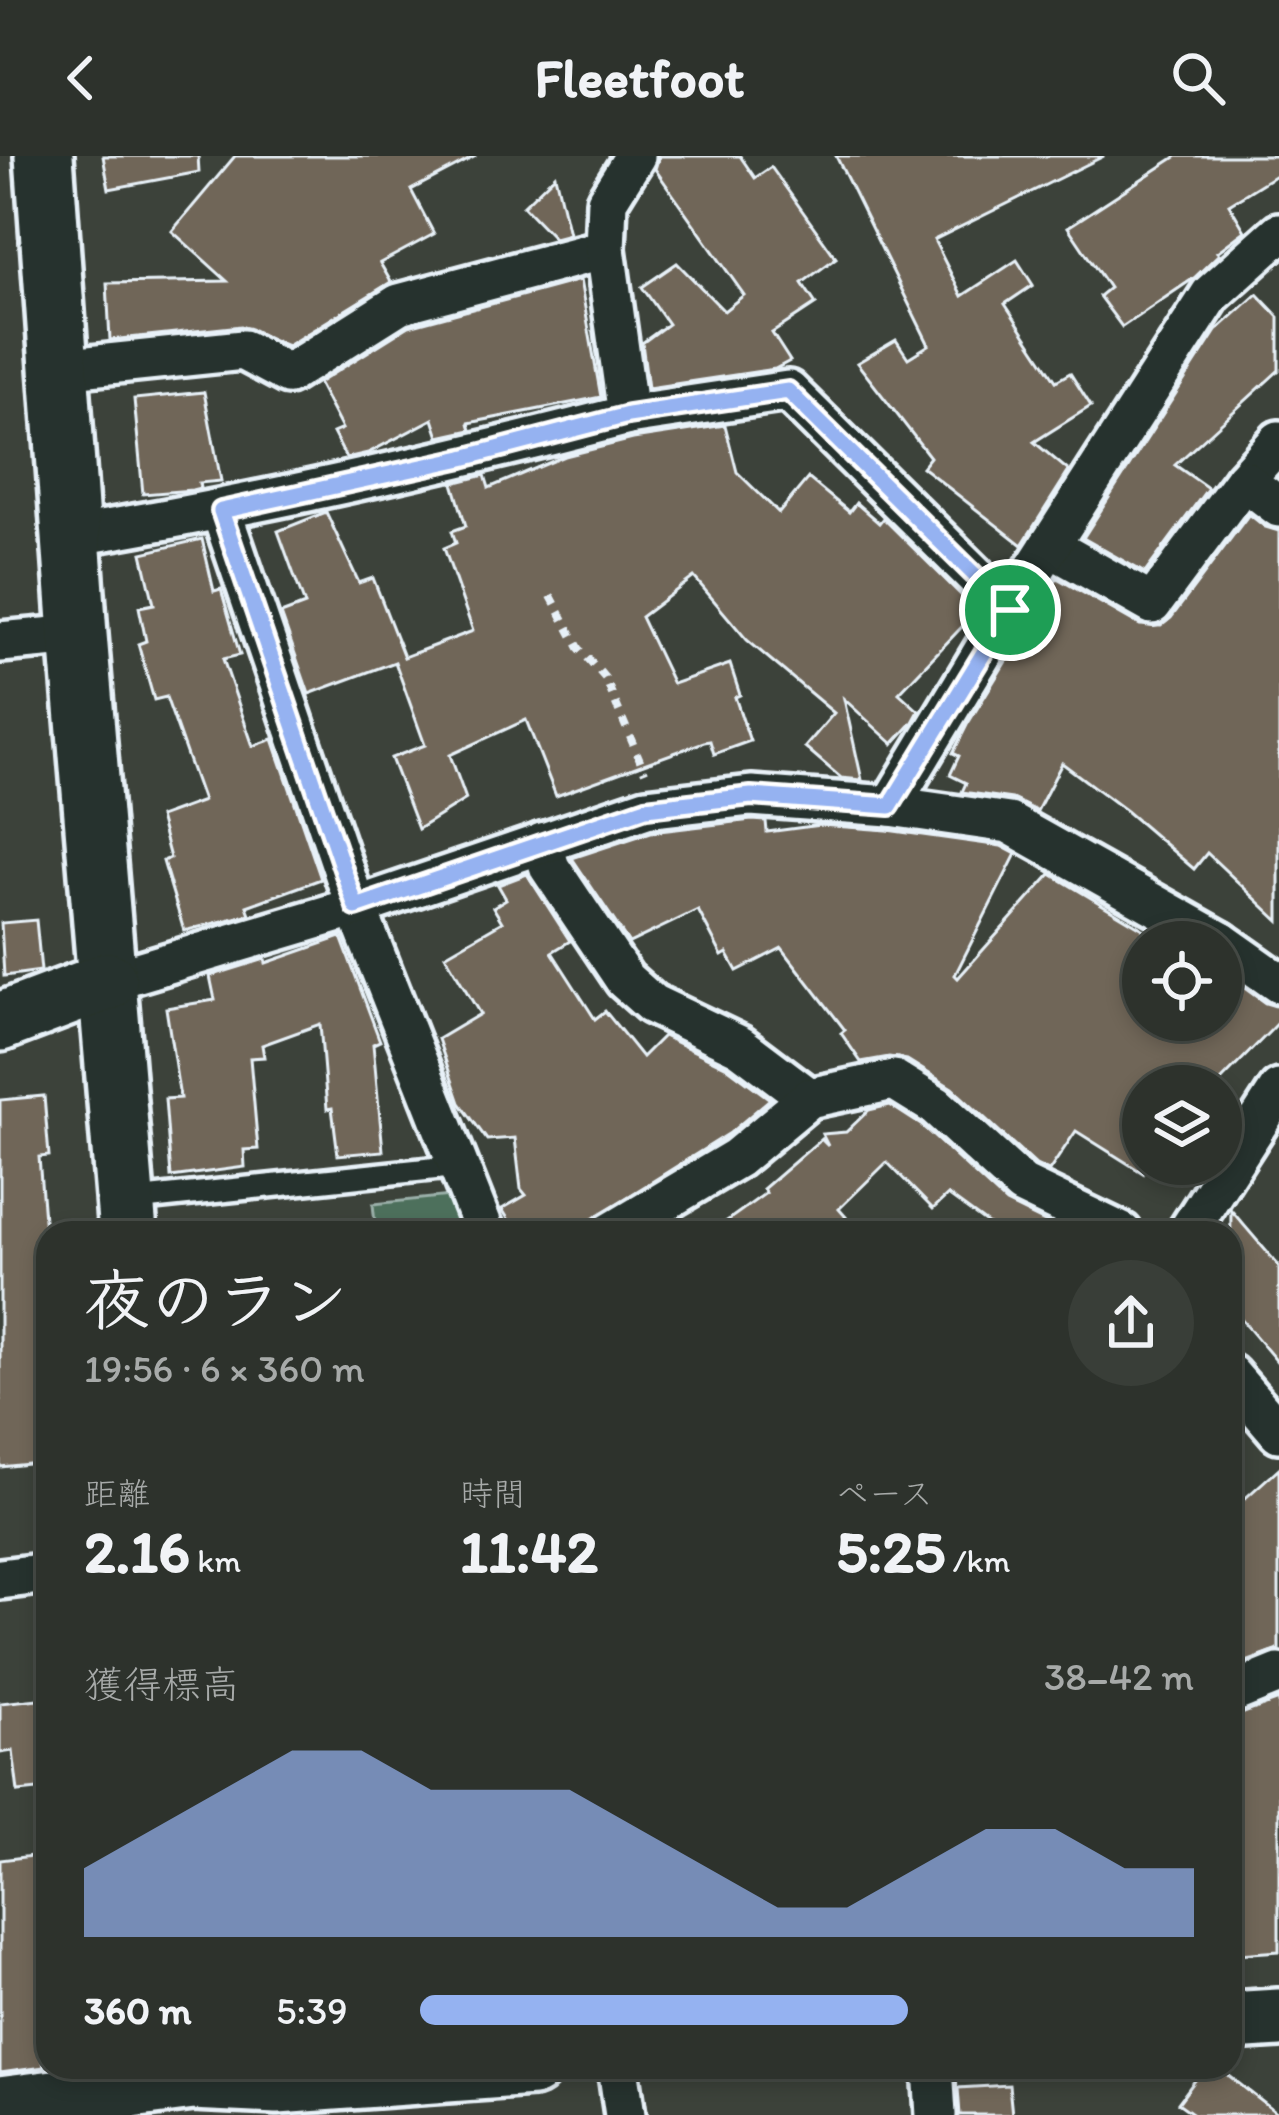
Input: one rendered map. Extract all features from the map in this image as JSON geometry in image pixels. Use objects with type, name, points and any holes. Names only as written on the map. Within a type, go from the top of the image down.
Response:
[{"type":"street","points":[[44,156],[127,1217]]},
{"type":"street","points":[[628,415],[604,249],[607,201],[635,156]]},
{"type":"street","points":[[890,806],[1211,294],[1279,233]]},
{"type":"street","points":[[60,369],[243,350],[288,374],[399,304],[604,249]]},
{"type":"street","points":[[71,536],[221,511],[463,458],[628,415],[788,391],[1010,610]]},
{"type":"street","points":[[1049,546],[1152,604],[1244,480],[1279,441]]},
{"type":"street","points":[[1244,480],[1279,507]]},
{"type":"street","points":[[221,511],[356,907],[480,1221]]},
{"type":"street","points":[[0,642],[78,635]]},
{"type":"street","points":[[0,1022],[108,981],[356,907],[659,807],[751,796],[890,806],[1009,823],[1184,921]]},
{"type":"street","points":[[542,843],[550,868],[625,980],[652,1004],[740,1046],[808,1098]]},
{"type":"street","points":[[1242,957],[1279,983]]},
{"type":"street","points":[[630,1221],[737,1158],[808,1098],[894,1080],[936,1106],[1022,1185],[1097,1221]]},
{"type":"street","points":[[1194,1221],[1279,1090]]},
{"type":"street","points":[[1242,1389],[1279,1432]]},
{"type":"street","points":[[0,1579],[36,1574]]},
{"type":"street","points":[[1242,1689],[1279,1674]]},
{"type":"street","points":[[1242,2020],[1279,2018]]},
{"type":"street","points":[[0,2106],[193,2081],[239,2088],[362,2079]]},
{"type":"street","points":[[620,2079],[625,2115]]},
{"type":"street","points":[[934,2079],[936,2115]]},
{"type":"lane","points":[[127,1217],[459,1166]]},
{"type":"path","points":[[551,596],[579,648],[605,678],[659,807]]},
{"type":"green space","points":[[450,1196],[459,1221],[375,1221],[373,1204]]},
{"type":"building","points":[[103,156],[198,156],[199,172],[109,189]]},
{"type":"building","points":[[235,156],[476,156],[411,190],[434,234],[380,263],[391,282],[287,346],[241,326],[110,340],[107,283],[227,281],[172,231]]},
{"type":"building","points":[[659,156],[740,156],[755,178],[771,167],[836,258],[802,283],[816,304],[772,333],[790,361],[775,369],[648,388],[642,343],[668,324],[642,287],[677,263],[724,311],[744,295],[655,169]]},
{"type":"building","points":[[836,156],[1104,156],[934,240],[962,296],[1017,260],[1033,285],[1005,304],[1056,381],[1070,373],[1091,406],[1034,442],[1069,471],[1022,545],[922,467],[930,457],[857,363],[896,340],[908,358],[929,345]]},
{"type":"building","points":[[1177,156],[1279,156],[1279,173],[1229,204],[1245,231],[1194,278],[1122,327],[1099,296],[1109,288],[1068,227]]},
{"type":"building","points":[[555,175],[569,234],[554,238],[523,206]]},
{"type":"building","points":[[580,280],[601,397],[469,423],[471,430],[439,437],[433,419],[368,453],[346,458],[333,433],[342,429],[318,383],[409,326]]},
{"type":"building","points":[[1257,294],[1279,317],[1279,370],[1175,465],[1208,488],[1145,573],[1083,538],[1216,331]]},
{"type":"building","points":[[204,392],[221,481],[199,483],[200,488],[192,490],[143,494],[134,399]]},
{"type":"building","points":[[725,425],[737,472],[779,513],[808,478],[849,512],[856,503],[879,523],[883,518],[977,611],[899,693],[919,711],[913,722],[893,744],[844,699],[862,780],[841,778],[805,747],[834,713],[747,640],[694,577],[641,617],[673,684],[730,664],[750,741],[714,754],[710,741],[704,742],[556,796],[526,720],[450,755],[466,799],[418,829],[391,758],[425,745],[395,662],[309,694],[281,614],[305,605],[278,531],[326,512],[359,583],[373,578],[404,657],[473,631],[444,548],[456,543],[452,531],[466,526],[453,483],[485,475],[489,488],[565,456],[633,439]]},
{"type":"building","points":[[1249,514],[1279,531],[1279,921],[1207,853],[1194,869],[1062,763],[1037,811],[1012,799],[962,792],[966,783],[950,775],[959,756],[953,753],[967,725],[1057,578],[1140,625],[1161,626]]},
{"type":"building","points":[[202,539],[214,591],[221,589],[240,655],[223,659],[253,746],[273,739],[321,879],[247,906],[250,914],[184,931],[163,861],[170,858],[159,817],[203,801],[166,697],[154,700],[138,644],[146,641],[139,607],[154,604],[142,553]]},
{"type":"building","points":[[752,820],[766,821],[767,832],[820,825],[1001,846],[1016,854],[955,975],[958,978],[1051,874],[1130,921],[1122,921],[1122,1041],[1242,1041],[1242,986],[1279,1007],[1279,1022],[1237,1065],[1122,1065],[1122,1160],[1076,1131],[1049,1171],[1036,1165],[952,1088],[907,1060],[889,1057],[861,1062],[841,1033],[845,1030],[782,948],[737,971],[727,953],[722,956],[698,910],[629,943],[572,858],[651,832]]},
{"type":"building","points":[[527,874],[570,941],[552,952],[595,1019],[605,1011],[642,1057],[663,1036],[727,1067],[770,1099],[730,1133],[589,1221],[510,1221],[502,1209],[526,1195],[521,1189],[515,1138],[487,1140],[460,1103],[438,1039],[480,1014],[445,955],[502,922],[493,907],[506,899],[498,885]]},
{"type":"building","points":[[36,920],[41,971],[4,976],[1,923]]},
{"type":"building","points":[[341,937],[380,1041],[373,1044],[383,1151],[338,1155],[332,1108],[327,1109],[320,1024],[262,1045],[264,1057],[250,1058],[258,1149],[244,1150],[245,1167],[171,1177],[165,1099],[180,1098],[166,1008],[215,1000],[210,976]]},
{"type":"building","points":[[44,1096],[49,1156],[39,1157],[44,1221],[36,1221],[36,1463],[0,1467],[0,1100]]},
{"type":"building","points":[[890,1105],[921,1125],[1006,1203],[1043,1221],[984,1221],[948,1195],[933,1209],[887,1162],[839,1209],[846,1217],[842,1221],[727,1221],[766,1193],[763,1189],[821,1139],[828,1146],[822,1134],[846,1132],[869,1110]]},
{"type":"building","points":[[1242,1223],[1279,1266],[1279,1364],[1242,1320]]},
{"type":"building","points":[[1279,1468],[1279,1650],[1242,1664],[1242,1501]]},
{"type":"building","points":[[36,1699],[36,1790],[18,1792],[13,1751],[0,1753],[0,1703]]},
{"type":"building","points":[[1279,1700],[1279,1951],[1242,1954],[1242,1714]]},
{"type":"building","points":[[36,1856],[36,2068],[0,2073],[0,1860]]},
{"type":"building","points":[[1196,2079],[1233,2079],[1279,2115],[1195,2115],[1178,2103]]},
{"type":"building","points":[[1009,2085],[1012,2115],[960,2115],[958,2088]]},
{"type":"route","points":[[788,391],[1010,610],[890,806],[751,796],[646,808],[356,907],[221,511],[463,458],[628,415],[788,391]]}]
